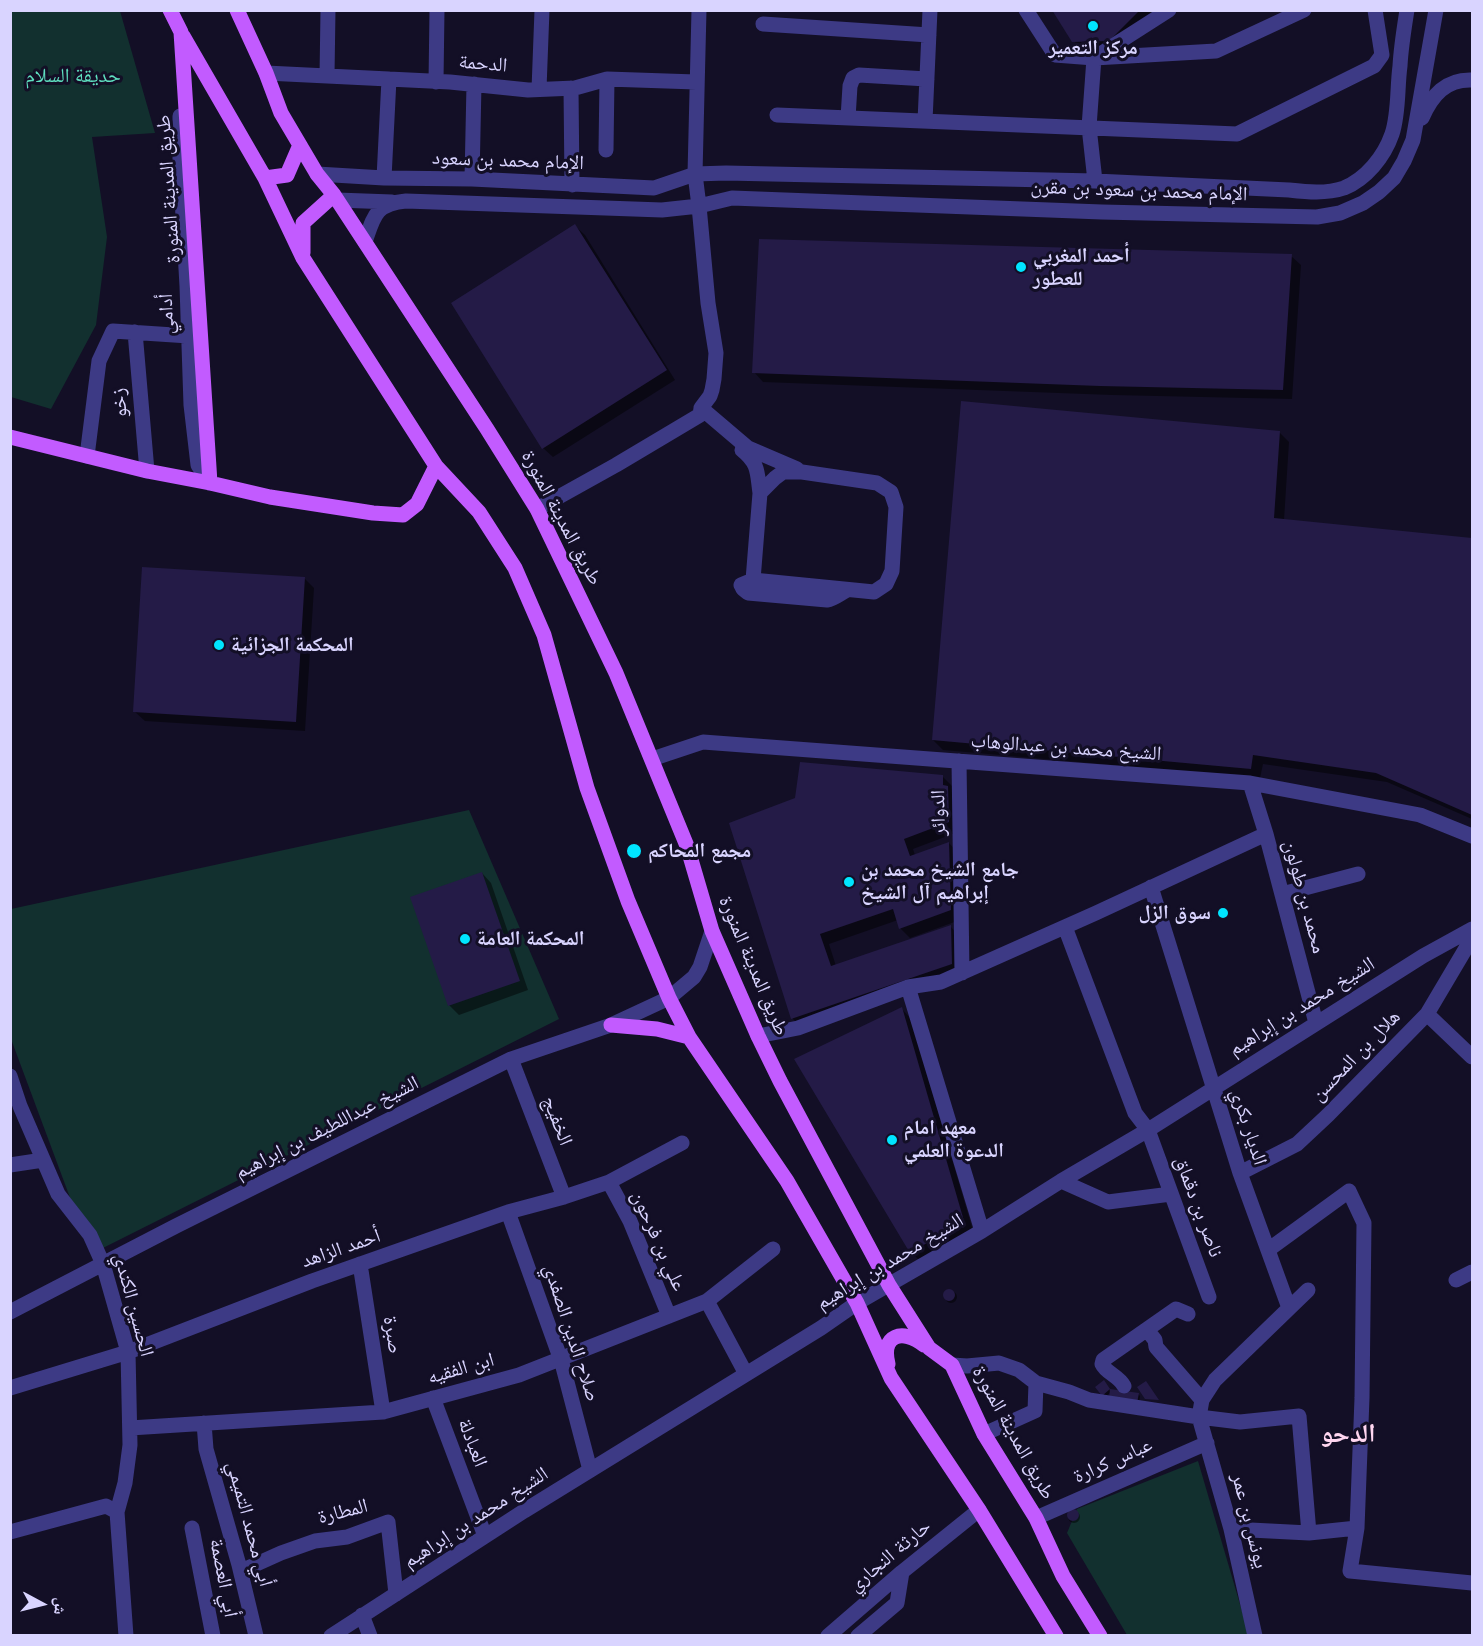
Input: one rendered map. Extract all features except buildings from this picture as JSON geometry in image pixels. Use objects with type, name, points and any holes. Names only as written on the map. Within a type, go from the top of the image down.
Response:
[{"type":"main road","name":"طريق المدينة المنورة","points":[[170,10],[265,178],[303,258],[436,466],[479,512],[515,568],[544,635],[587,788],[628,900],[669,998],[690,1037],[787,1181],[857,1304],[891,1378],[979,1510],[1056,1635]]},
{"type":"main road","name":"طريق المدينة المنورة","points":[[237,10],[266,73],[281,113],[317,174],[365,242],[537,509],[616,673],[687,846],[712,931],[780,1081],[889,1285],[929,1348],[952,1365],[984,1434],[1036,1518],[1063,1576],[1100,1635]]},
{"type":"main road","name":"طريق المدينة المنورة","points":[[181,32],[210,483]]},
{"type":"main road","points":[[265,178],[287,175],[300,145]]},
{"type":"main road","points":[[303,258],[303,223],[335,197]]},
{"type":"main road","points":[[10,437],[147,471],[270,497],[373,513],[403,515],[417,504],[436,466]]},
{"type":"main road","points":[[611,1025],[657,1029],[690,1037]]},
{"type":"main road","points":[[891,1378],[885,1352],[891,1340],[909,1335],[929,1348]]},
{"type":"street","points":[[327,76],[328,10]]},
{"type":"street","points":[[436,82],[437,10]]},
{"type":"street","points":[[539,89],[542,10]]},
{"type":"street","points":[[537,509],[616,465],[700,412],[712,390],[716,353],[708,303],[695,174],[699,10]]},
{"type":"street","points":[[924,121],[930,10]]},
{"type":"street","points":[[1026,10],[1055,55],[1094,58],[1216,51],[1305,10]]},
{"type":"street","points":[[1094,58],[1169,10]]},
{"type":"street","points":[[777,115],[1237,134],[1374,66],[1382,55],[1375,10]]},
{"type":"street","name":"الإمام محمد بن سعود بن مقرن","points":[[695,174],[1095,181],[1309,192],[1328,191],[1345,187],[1371,169],[1382,157],[1392,134],[1396,115],[1407,10]]},
{"type":"street","name":"الإمام محمد بن سعود بن مقرن","points":[[699,206],[732,198],[1102,212],[1317,217],[1340,213],[1364,203],[1379,192],[1394,178],[1404,161],[1413,140],[1436,10]]},
{"type":"street","points":[[763,24],[929,35]]},
{"type":"street","name":"أدامي","points":[[181,32],[180,164],[191,405],[198,465],[210,483]]},
{"type":"street","points":[[1094,58],[1089,127],[1095,181]]},
{"type":"street","name":"الدحمة","points":[[266,73],[474,84],[528,90],[571,88],[607,80],[696,82]]},
{"type":"street","points":[[848,118],[852,78],[858,75],[927,79]]},
{"type":"street","points":[[384,178],[389,79]]},
{"type":"street","points":[[606,150],[607,80]]},
{"type":"street","points":[[1413,140],[1427,107],[1442,88],[1454,81],[1473,80]]},
{"type":"street","points":[[472,179],[474,84]]},
{"type":"street","points":[[571,88],[572,185]]},
{"type":"street","name":"الإمام محمد بن سعود","points":[[317,174],[654,188],[695,174]]},
{"type":"street","points":[[335,197],[392,202],[662,210],[699,206]]},
{"type":"street","points":[[365,242],[375,213],[392,202]]},
{"type":"street","points":[[87,456],[99,361],[113,331],[189,336]]},
{"type":"street","name":"زخو","points":[[135,332],[147,471]]},
{"type":"street","points":[[700,412],[748,448],[802,472]]},
{"type":"street","points":[[700,412],[756,464],[760,493],[753,580],[741,585],[743,590],[748,593],[827,600],[847,590],[874,592],[886,584],[892,571],[896,507],[891,492],[877,483],[802,472],[783,472],[760,493]]},
{"type":"street","name":"الشيخ محمد بن عبدالوهاب","points":[[652,759],[703,742],[1250,783],[1420,815],[1473,837]]},
{"type":"street","name":"الدوائر","points":[[959,762],[962,973]]},
{"type":"street","name":"محمد بن طولون","points":[[1250,783],[1266,834],[1316,1023]]},
{"type":"street","points":[[758,1036],[798,1028],[908,987],[940,982],[1266,834]]},
{"type":"street","points":[[1282,894],[1358,874]]},
{"type":"street","name":"الديار بكري","points":[[1151,887],[1240,1173],[1290,1308]]},
{"type":"street","name":"ناصر بن دقماق","points":[[1065,927],[1135,1113],[1148,1130],[1209,1297]]},
{"type":"street","name":"الشيخ محمد بن إبراهيم","points":[[331,1635],[857,1304],[1148,1130],[1423,956],[1473,929]]},
{"type":"street","name":"الشيخ عبداللطيف بن إبراهيم","points":[[10,1312],[511,1059],[611,1025],[669,998],[694,977],[700,967],[712,931]]},
{"type":"street","name":"هلال بن المحسن","points":[[1240,1173],[1297,1144],[1328,1115],[1427,1014],[1473,938]]},
{"type":"street","points":[[908,987],[982,1231]]},
{"type":"street","points":[[1427,1014],[1473,1057]]},
{"type":"street","name":"الخفيج","points":[[511,1059],[564,1197]]},
{"type":"street","name":"الحسين الكندي","points":[[10,1076],[20,1106],[58,1194],[90,1235],[103,1264],[128,1352],[130,1445],[125,1483],[117,1512],[126,1635]]},
{"type":"street","name":"أحمد الزاهد","points":[[10,1388],[128,1352],[312,1281],[508,1212],[609,1182],[682,1143]]},
{"type":"street","points":[[10,1165],[43,1160]]},
{"type":"street","points":[[1061,1181],[1108,1202],[1171,1194]]},
{"type":"street","name":"علي بن فرحون","points":[[609,1182],[630,1221],[669,1316]]},
{"type":"street","points":[[1268,1250],[1349,1191],[1364,1223],[1362,1398],[1357,1528],[1350,1571],[1473,1583]]},
{"type":"street","name":"صلاح الدين الصفدي","points":[[508,1212],[560,1358],[590,1470]]},
{"type":"street","name":"ابن الفقيه","points":[[130,1428],[383,1412],[519,1374],[707,1301],[773,1249]]},
{"type":"street","name":"صبرة","points":[[360,1264],[383,1412]]},
{"type":"street","points":[[1456,1280],[1473,1272]]},
{"type":"street","points":[[1199,1417],[1202,1400],[1215,1380],[1308,1290]]},
{"type":"street","points":[[707,1301],[746,1374]]},
{"type":"street","points":[[1124,1386],[1121,1380],[1103,1367],[1103,1360],[1176,1309],[1188,1314]]},
{"type":"street","points":[[1147,1330],[1155,1340],[1156,1347],[1202,1400]]},
{"type":"street","points":[[952,1365],[999,1363],[1019,1370],[1036,1383],[1089,1400],[1199,1417],[1240,1422],[1299,1416],[1310,1533]]},
{"type":"street","points":[[984,1434],[1035,1411],[1036,1383]]},
{"type":"street","name":"العبادلة","points":[[433,1398],[485,1536]]},
{"type":"street","name":"يونس بن عمر","points":[[1199,1417],[1231,1529],[1255,1635]]},
{"type":"street","name":"أبي محمد التميمي","points":[[204,1424],[206,1449],[241,1570],[256,1635]]},
{"type":"street","name":"عباس كرارة","points":[[1036,1518],[1207,1443]]},
{"type":"street","points":[[10,1532],[106,1506],[117,1512]]},
{"type":"street","name":"حارثة النجاري","points":[[828,1635],[979,1510]]},
{"type":"street","name":"المطارة","points":[[241,1570],[315,1541],[347,1537],[388,1522],[396,1594]]},
{"type":"street","name":"أبي العصمة","points":[[192,1528],[213,1635]]},
{"type":"street","points":[[1231,1529],[1310,1533],[1357,1528]]},
{"type":"street","points":[[858,1635],[897,1603],[902,1572]]},
{"type":"street","points":[[362,1615],[370,1635]]},
{"type":"green space","name":"حديقة السلام","points":[[10,11],[120,11],[155,133],[92,137],[107,237],[96,325],[51,409],[11,397]]},
{"type":"green space","points":[[469,810],[559,1019],[91,1254],[11,1039],[11,909]]},
{"type":"green space","points":[[1198,1461],[1249,1635],[1127,1635],[1067,1533],[1077,1509]]},
{"type":"place","name":"مركز التعمير","points":[[1093,26]]},
{"type":"place","name":"أحمد المغربي للعطور","points":[[1021,267]]},
{"type":"place","name":"المحكمة الجزائية","points":[[219,645]]},
{"type":"place","name":"مجمع المحاكم","points":[[634,851]]},
{"type":"place","name":"جامع الشيخ محمد بن إبراهيم آل الشيخ","points":[[849,882]]},
{"type":"place","name":"سوق الزل","points":[[1223,913]]},
{"type":"place","name":"المحكمة العامة","points":[[465,939]]},
{"type":"place","name":"معهد امام الدعوة العلمي","points":[[892,1140]]},
{"type":"district","name":"الدحو","points":[[1348,1435]]}]
